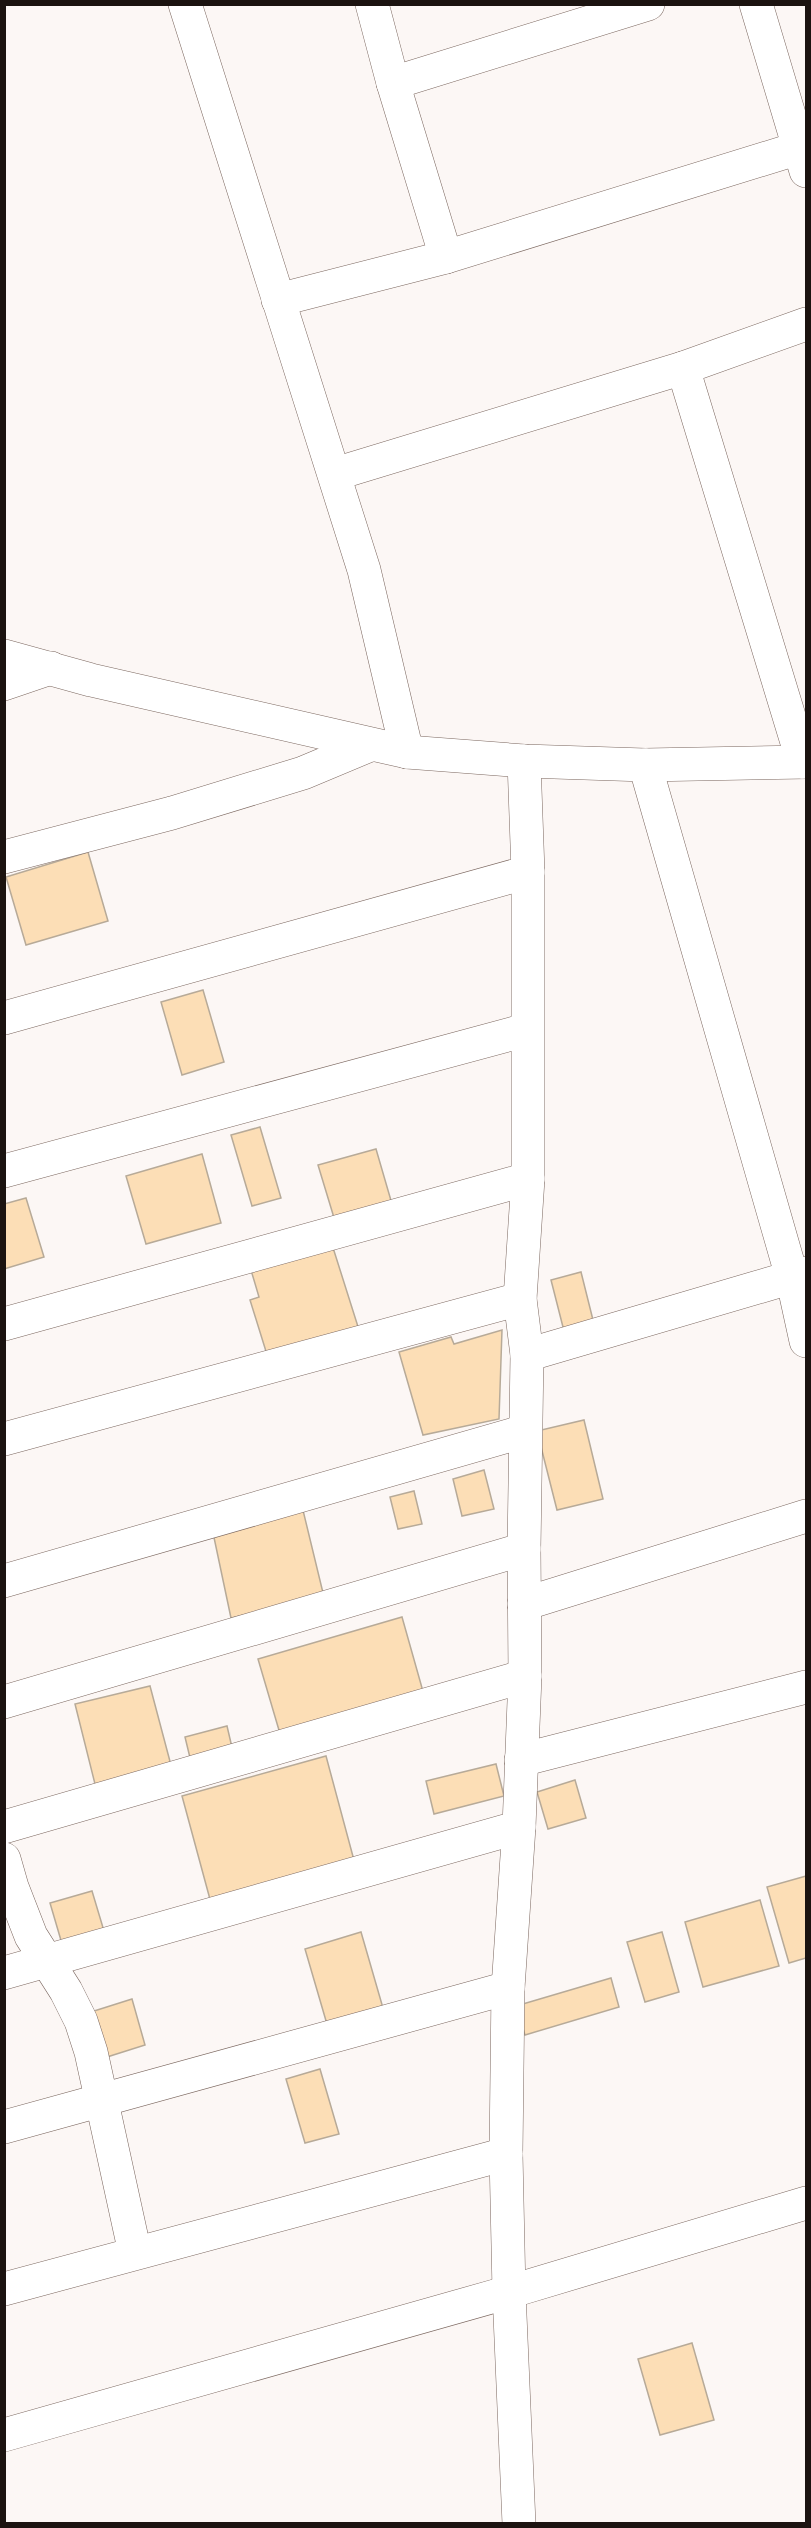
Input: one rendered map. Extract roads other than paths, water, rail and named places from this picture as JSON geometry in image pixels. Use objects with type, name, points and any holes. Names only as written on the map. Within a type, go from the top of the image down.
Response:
[{"type":"street","points":[[185,4],[364,570],[407,752]]},
{"type":"street","points":[[372,4],[393,83],[446,257]]},
{"type":"street","points":[[393,83],[648,4]]},
{"type":"street","points":[[278,300],[446,257],[803,159],[756,4]]},
{"type":"street","points":[[335,474],[683,368],[807,324]]},
{"type":"street","points":[[4,656],[407,752],[524,761],[645,765],[805,762],[683,368]]},
{"type":"street","points":[[4,684],[51,668]]},
{"type":"street","points":[[4,857],[172,813],[303,773],[370,745]]},
{"type":"street","points":[[519,2523],[509,2292],[506,2154],[508,1988],[519,1827],[525,1676],[527,1355],[520,1299],[528,1179],[526,1030],[528,872],[524,761]]},
{"type":"street","points":[[645,765],[799,1275],[807,1341]]},
{"type":"street","points":[[4,1018],[528,872]]},
{"type":"street","points":[[4,1171],[526,1030]]},
{"type":"street","points":[[4,1324],[528,1179]]},
{"type":"street","points":[[527,1355],[799,1275]]},
{"type":"street","points":[[4,1439],[520,1299]]},
{"type":"street","points":[[4,1581],[525,1431]]},
{"type":"street","points":[[524,1604],[807,1516]]},
{"type":"street","points":[[4,1702],[524,1550]]},
{"type":"street","points":[[4,1827],[525,1676]]},
{"type":"street","points":[[521,1760],[807,1687]]},
{"type":"street","points":[[4,1973],[519,1827]]},
{"type":"street","points":[[4,1859],[31,1936],[66,1991],[81,2021],[102,2099],[135,2253]]},
{"type":"street","points":[[4,2127],[508,1988]]},
{"type":"street","points":[[4,2289],[506,2154]]},
{"type":"street","points":[[4,2435],[509,2292],[807,2203]]}]
